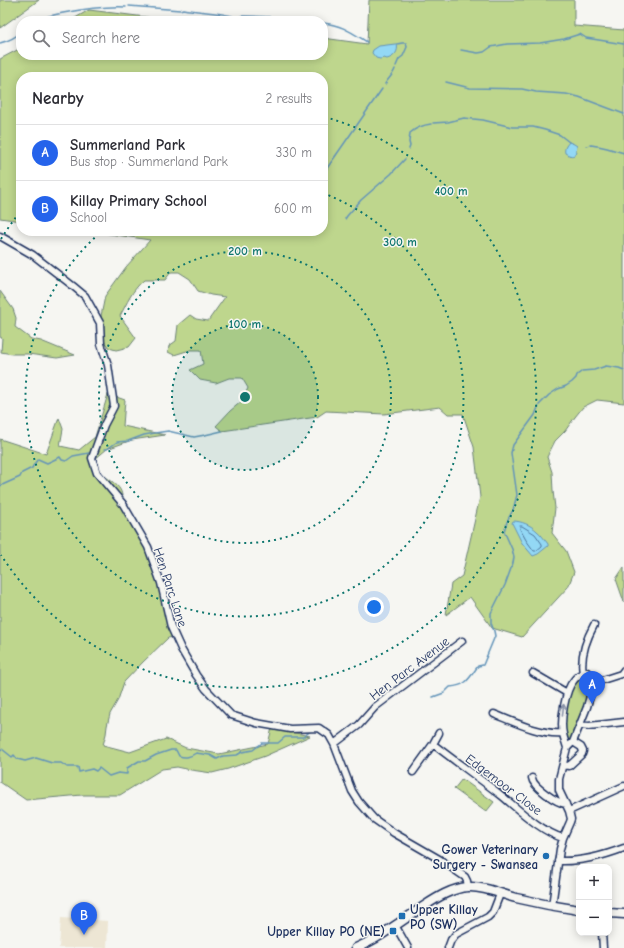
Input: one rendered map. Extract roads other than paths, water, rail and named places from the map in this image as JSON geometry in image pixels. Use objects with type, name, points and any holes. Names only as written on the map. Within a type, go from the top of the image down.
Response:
[{"type":"main road","points":[[356,948],[376,938],[435,899],[459,888],[481,888],[552,906],[576,910]]},
{"type":"main road","points":[[612,913],[624,914]]},
{"type":"street","name":"Hen Parc Lane","points":[[0,236],[33,255],[64,278],[85,296],[98,318],[100,323],[101,344],[108,365],[114,406],[104,425],[92,458],[97,473],[123,504],[148,547],[161,583],[171,627],[181,649],[196,675],[206,689],[231,715],[256,723],[290,729],[319,728],[329,735],[334,744]]},
{"type":"street","points":[[583,673],[582,663],[585,647],[589,634],[594,625]]},
{"type":"street","name":"Hen Parc Avenue","points":[[334,744],[359,725],[375,707],[462,641]]},
{"type":"street","points":[[593,683],[621,674],[624,670]]},
{"type":"street","points":[[552,906],[560,849],[570,822],[569,811],[560,790],[559,779],[567,748],[562,733],[564,703],[572,681],[578,675],[587,672],[592,677],[592,689],[573,742],[567,748]]},
{"type":"street","points":[[533,673],[567,693]]},
{"type":"street","points":[[494,714],[542,732],[556,734],[562,733]]},
{"type":"street","points":[[580,725],[589,726],[624,722]]},
{"type":"street","points":[[413,772],[439,733]]},
{"type":"street","points":[[563,766],[569,766],[582,754],[583,751],[581,747],[573,742]]},
{"type":"street","points":[[334,744],[352,791],[359,802],[374,819],[394,833],[439,859],[465,877],[468,887]]},
{"type":"street","name":"Edgemoor Close","points":[[433,744],[539,825],[549,832],[563,838]]},
{"type":"street","points":[[532,778],[532,782],[544,792],[561,804],[566,804]]},
{"type":"street","points":[[569,811],[624,786]]},
{"type":"street","points":[[558,861],[570,862],[600,856],[624,848]]},
{"type":"street","points":[[448,948],[451,940],[456,934],[488,917],[493,912],[500,894]]},
{"type":"street","points":[[395,926],[408,948]]},
{"type":"street","points":[[602,936],[603,948]]},
{"type":"water","points":[[397,44],[397,52],[390,58],[376,58],[372,53],[373,50],[379,46]]},
{"type":"water","points":[[569,142],[577,146],[577,153],[573,156],[565,153],[565,148]]},
{"type":"water","points":[[513,521],[526,524],[535,529],[543,537],[548,546],[533,556],[522,543],[512,523]]},
{"type":"waterway","points":[[129,6],[183,9],[232,16]]},
{"type":"waterway","points":[[49,16],[102,7],[126,7]]},
{"type":"waterway","points":[[328,24],[341,27],[367,42]]},
{"type":"waterway","points":[[461,50],[478,53],[484,52],[491,47],[507,44],[540,43],[564,39],[580,34],[586,38],[624,44]]},
{"type":"waterway","points":[[0,43],[16,36]]},
{"type":"waterway","points":[[396,66],[407,47],[406,43],[397,44]]},
{"type":"waterway","points":[[385,84],[395,69]]},
{"type":"waterway","points":[[446,82],[470,88],[522,89],[536,92],[566,94],[579,97],[624,114]]},
{"type":"waterway","points":[[328,167],[382,89]]},
{"type":"waterway","points":[[433,123],[448,122],[464,118],[483,120],[512,127],[533,127],[545,130],[560,135],[569,142]]},
{"type":"waterway","points":[[409,149],[410,133],[415,129],[431,124]]},
{"type":"waterway","points":[[586,146],[597,146]]},
{"type":"waterway","points":[[598,146],[624,153]]},
{"type":"waterway","points":[[345,219],[361,200],[391,174],[405,159]]},
{"type":"waterway","points":[[433,697],[444,693],[450,687],[460,685],[467,681],[478,666],[483,665],[495,636],[491,623],[491,613],[505,585],[514,557],[504,531],[513,510],[517,495],[511,453],[513,445],[535,415],[539,405],[549,395],[572,382],[582,371],[594,370],[606,366],[624,370]]},
{"type":"waterway","points":[[104,449],[107,449],[117,442],[128,441],[144,435],[168,431],[194,437],[222,431]]},
{"type":"waterway","points":[[0,486],[20,477],[22,473],[32,468],[38,459],[47,463],[60,457],[62,460],[66,461],[73,456],[89,453]]},
{"type":"waterway","points":[[0,750],[2,749],[12,757],[14,755],[17,759],[25,761],[36,758],[52,763],[61,763],[67,767],[78,767],[79,772],[92,769],[96,771],[99,768],[109,776],[118,773],[127,774],[127,768],[139,761],[145,761],[156,755],[171,750],[176,750],[181,757],[188,757],[196,753],[210,755],[217,759],[223,756],[237,755],[242,752],[253,750],[262,743],[278,743],[285,737],[303,737],[312,730]]},
{"type":"place","name":"Summerland Park","points":[[592,704]]},
{"type":"place","name":"Gower Veterinary Surgery - Swansea","points":[[546,856]]},
{"type":"place","name":"Upper Killay PO (SW)","points":[[402,916]]},
{"type":"place","name":"Upper Killay PO (NE)","points":[[393,931]]},
{"type":"place","name":"Killay Primary School","points":[[84,935]]}]
